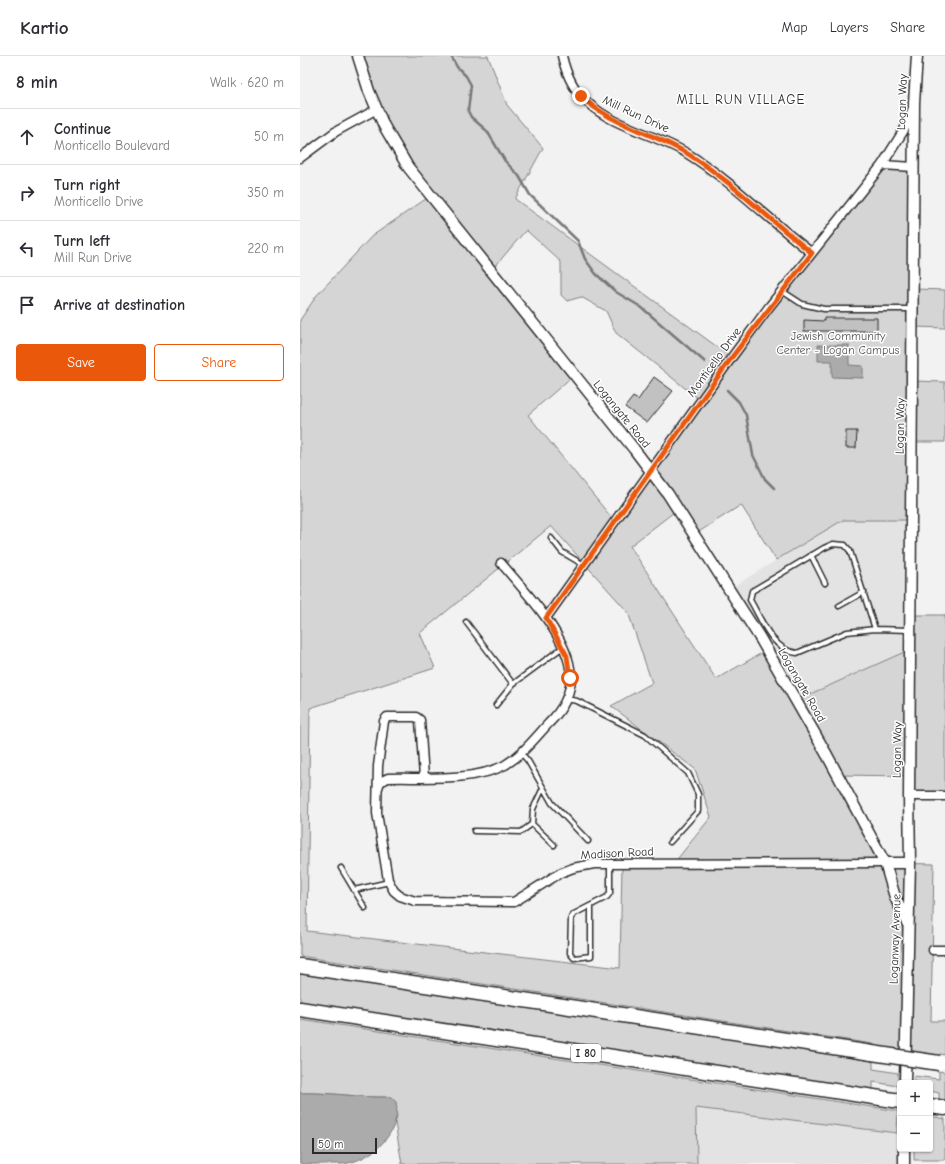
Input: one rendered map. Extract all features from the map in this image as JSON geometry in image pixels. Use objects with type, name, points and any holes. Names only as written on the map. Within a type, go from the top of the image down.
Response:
[{"type":"highway","points":[[300,966],[942,1064]]},
{"type":"highway","name":"I 80","points":[[300,1009],[897,1100]]},
{"type":"street","name":"Logangate Road","points":[[358,56],[384,126],[418,181],[652,472],[668,494],[745,615],[783,676],[885,863],[895,897],[908,926]]},
{"type":"street","name":"Mill Run Drive","points":[[562,56],[570,80],[588,104],[617,121],[663,140],[689,154],[735,188],[812,253]]},
{"type":"street","name":"Logan Way","points":[[909,796],[914,309],[914,103],[916,56]]},
{"type":"street","name":"Monticello Drive","points":[[546,618],[652,472],[700,400],[782,291],[882,165],[904,130],[914,103]]},
{"type":"street","points":[[300,158],[335,132],[377,109]]},
{"type":"street","points":[[882,165],[914,167]]},
{"type":"street","points":[[377,790],[380,782],[388,778],[464,776],[482,773],[506,764],[521,753],[556,716],[566,699],[570,686],[570,672],[563,647],[546,618],[501,563]]},
{"type":"street","points":[[389,882],[377,813],[378,766],[384,721],[387,717],[416,717],[420,720],[424,777]]},
{"type":"street","points":[[909,796],[945,796]]},
{"type":"street","name":"Loganway Avenue","points":[[905,1080],[910,863],[909,796]]},
{"type":"street","points":[[885,863],[910,863]]},
{"type":"street","name":"Madison Road","points":[[389,882],[394,891],[400,896],[415,901],[514,902],[560,873],[587,865],[885,863]]},
{"type":"street","points":[[933,950],[945,950]]},
{"type":"street","points":[[904,1152],[904,1164]]},
{"type":"lane","points":[[782,291],[802,304],[824,309],[914,309]]},
{"type":"lane","points":[[551,538],[562,552],[584,565]]},
{"type":"lane","points":[[875,629],[850,551],[845,545],[833,544],[811,555],[752,591],[750,600],[777,644],[790,652],[797,653],[847,632],[875,629],[911,630]]},
{"type":"lane","points":[[811,555],[825,583]]},
{"type":"lane","points":[[839,606],[864,592]]},
{"type":"lane","points":[[745,615],[756,610]]},
{"type":"lane","points":[[466,622],[513,684]]},
{"type":"lane","points":[[496,705],[513,684],[563,647]]},
{"type":"lane","points":[[566,699],[577,701],[645,735],[688,773],[698,794],[698,811],[670,842]]},
{"type":"lane","points":[[521,753],[528,761],[552,803],[588,841]]},
{"type":"lane","points":[[532,824],[533,809],[543,788]]},
{"type":"lane","points":[[474,831],[521,832],[532,824]]},
{"type":"lane","points":[[532,824],[554,845]]},
{"type":"lane","points":[[591,906],[591,956],[574,958],[570,953],[571,918],[574,914],[607,897],[610,893],[610,864]]},
{"type":"lane","points":[[341,868],[364,908]]},
{"type":"lane","points":[[354,890],[389,882]]},
{"type":"shaded area","points":[[818,345],[849,345],[849,365],[863,366],[863,378],[832,377],[832,361],[818,361]]},
{"type":"shaded area","points":[[843,520],[912,520],[911,649],[796,700],[729,589]]},
{"type":"shaded area","points":[[300,1093],[391,1097],[396,1102],[397,1113],[394,1124],[382,1144],[364,1157],[353,1162],[342,1164],[302,1164],[300,1163]]},
{"type":"shaded area","points":[[696,1108],[897,1133],[897,1164],[697,1164]]},
{"type":"green space","name":"Jewish Community Center - Logan Campus","points":[[358,56],[488,56],[507,105],[543,148],[515,199],[731,357],[882,165],[914,167],[915,289],[945,290],[945,328],[914,327],[914,381],[945,382],[945,442],[913,442],[912,520],[843,520],[776,560],[741,505],[694,535],[678,509],[630,546],[716,679],[767,650],[797,700],[911,649],[911,615],[945,615],[945,796],[909,796],[909,776],[838,775],[885,863],[934,864],[931,1021],[945,1021],[945,1055],[940,1054],[939,1063],[872,1053],[873,1044],[300,956],[300,320],[317,295],[372,236],[430,196],[384,126]],"holes":[[[526,230],[561,262],[561,295],[567,301],[581,297],[606,311],[616,333],[700,400],[615,522],[528,415],[574,375],[491,271]],[[551,526],[628,612],[652,683],[611,706],[695,769],[711,817],[674,863],[622,864],[620,968],[307,931],[310,708],[435,668],[420,633]]]},
{"type":"green space","points":[[300,972],[873,1061],[873,1069],[898,1073],[898,1080],[897,1086],[873,1082],[873,1091],[300,1002]]},
{"type":"green space","points":[[300,1019],[897,1111],[897,1133],[696,1108],[697,1164],[402,1164],[395,1123],[397,1116],[391,1097],[300,1093]]},
{"type":"green space","points":[[939,1071],[945,1072],[945,1102],[939,1101],[939,1093],[933,1092],[933,1080],[914,1080],[914,1076],[939,1079]]},
{"type":"green space","points":[[933,1117],[945,1119],[945,1160],[914,1160],[914,1152],[933,1152]]},
{"type":"building","points":[[824,318],[877,318],[877,331],[804,331],[804,320],[824,321]]},
{"type":"building","points":[[654,377],[673,391],[647,423],[625,407],[633,397],[638,400]]},
{"type":"building","points":[[846,431],[857,431],[856,448],[846,448]]},
{"type":"waterway","points":[[451,56],[457,67],[466,76],[471,85],[468,111],[471,117],[487,131],[505,161],[519,176],[530,195],[578,241],[585,259],[596,274],[616,292],[641,307],[705,362]]},
{"type":"waterway","points":[[727,390],[739,402],[746,415],[753,455],[765,479],[774,488]]},
{"type":"district","name":"MILL RUN VILLAGE","points":[[741,99]]},
{"type":"route","points":[[570,678],[567,656],[546,618],[652,472],[700,400],[769,307],[812,253],[797,242],[735,188],[689,154],[678,147],[617,121],[596,110],[581,96]]}]
